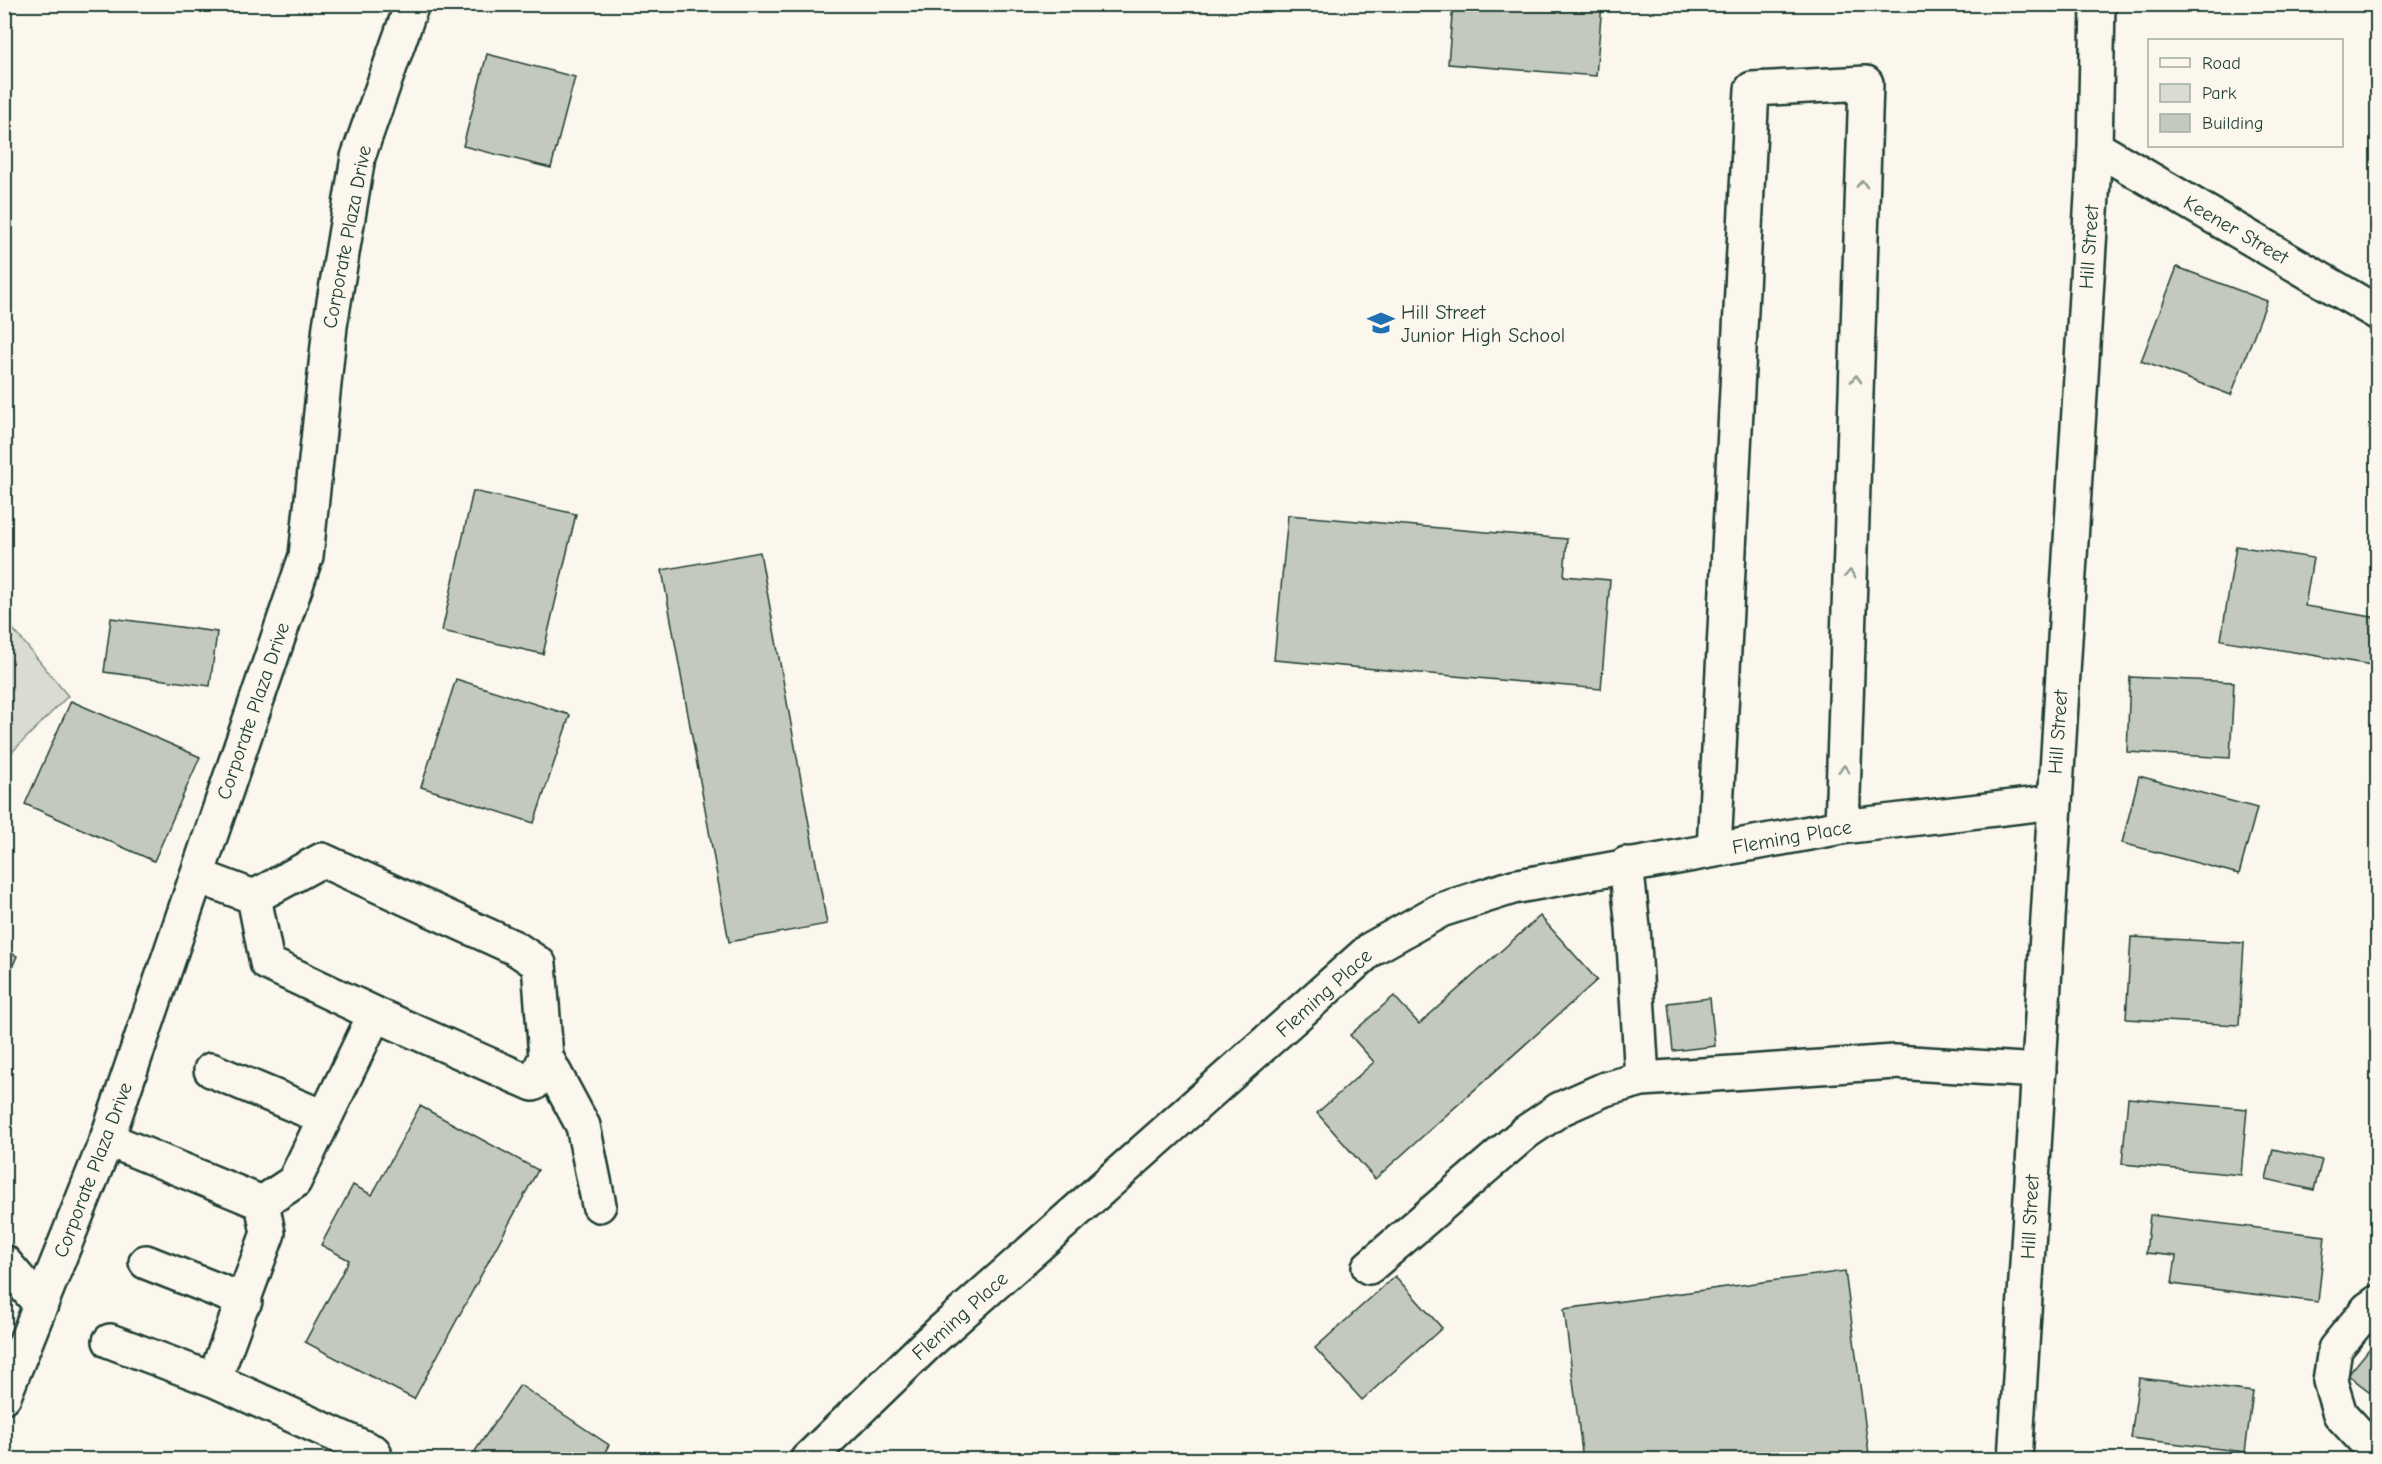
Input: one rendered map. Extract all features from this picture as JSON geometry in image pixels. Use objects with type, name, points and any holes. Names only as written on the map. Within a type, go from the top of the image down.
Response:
[{"type":"street","name":"Corporate Plaza Drive","points":[[4,1396],[106,1138],[198,876],[306,556],[330,326],[358,157],[412,4]]},
{"type":"street","name":"Hill Street","points":[[2015,1460],[2095,147],[2098,4]]},
{"type":"street","points":[[1714,850],[1752,89],[1866,83],[1842,827]]},
{"type":"street","name":"Keener Street","points":[[2095,147],[2378,312]]},
{"type":"street","name":"Fleming Place","points":[[807,1460],[927,1344],[1371,949],[1441,910],[1513,887],[1626,864],[1842,827],[2054,802]]},
{"type":"street","points":[[198,876],[254,897],[322,860],[515,948],[539,964],[546,1057],[583,1126],[599,1205]]},
{"type":"street","points":[[1626,864],[1633,927],[1642,1079]]},
{"type":"street","points":[[254,897],[267,963],[533,1084],[546,1057]]},
{"type":"street","points":[[262,1203],[294,1182],[375,1014]]},
{"type":"street","points":[[1369,1267],[1526,1132],[1560,1109],[1605,1089],[1642,1079],[1896,1062],[2039,1071]]},
{"type":"street","points":[[211,1070],[323,1118]]},
{"type":"street","points":[[106,1138],[262,1203]]},
{"type":"street","points":[[214,1380],[268,1233],[262,1203]]},
{"type":"street","points":[[4,1262],[41,1305]]},
{"type":"street","points":[[146,1262],[245,1300]]},
{"type":"street","points":[[2378,1302],[2368,1309],[2335,1349],[2330,1381],[2340,1414],[2378,1455]]},
{"type":"street","points":[[110,1341],[214,1380],[374,1452]]},
{"type":"green space","points":[[4,618],[68,696],[5,759],[4,759]]},
{"type":"building","points":[[1453,4],[1602,4],[1596,76],[1448,64]]},
{"type":"building","points":[[487,54],[575,77],[551,168],[463,146]]},
{"type":"building","points":[[2177,267],[2267,301],[2231,395],[2141,361]]},
{"type":"building","points":[[473,491],[576,514],[543,654],[442,631]]},
{"type":"building","points":[[1288,515],[1567,539],[1564,576],[1610,580],[1601,689],[1274,660]]},
{"type":"building","points":[[2236,546],[2313,558],[2305,606],[2378,618],[2378,666],[2221,640]]},
{"type":"building","points":[[760,552],[827,924],[729,942],[662,570]]},
{"type":"building","points":[[111,618],[217,632],[210,686],[104,672]]},
{"type":"building","points":[[2130,677],[2234,682],[2230,758],[2127,752]]},
{"type":"building","points":[[456,679],[570,715],[534,823],[421,787]]},
{"type":"building","points":[[71,701],[200,757],[154,861],[25,804]]},
{"type":"building","points":[[2139,776],[2257,808],[2239,874],[2122,843]]},
{"type":"building","points":[[1540,916],[1597,980],[1375,1179],[1317,1113],[1374,1062],[1350,1035],[1394,996],[1419,1024]]},
{"type":"building","points":[[2131,937],[2244,943],[2239,1025],[2126,1019]]},
{"type":"building","points":[[4,950],[17,956],[4,986]]},
{"type":"building","points":[[1710,998],[1715,1046],[1673,1051],[1668,1003]]},
{"type":"building","points":[[2128,1098],[2247,1109],[2241,1175],[2122,1164]]},
{"type":"building","points":[[420,1106],[538,1170],[414,1399],[305,1342],[349,1260],[321,1245],[353,1185],[372,1195]]},
{"type":"building","points":[[2273,1149],[2322,1160],[2314,1190],[2266,1179]]},
{"type":"building","points":[[2150,1215],[2325,1236],[2318,1302],[2172,1284],[2176,1256],[2146,1253]]},
{"type":"building","points":[[1845,1271],[1869,1454],[1830,1460],[1583,1460],[1564,1309]]},
{"type":"building","points":[[1395,1276],[1442,1328],[1362,1400],[1315,1348]]},
{"type":"building","points":[[2378,1338],[2378,1398],[2348,1375]]},
{"type":"building","points":[[2139,1378],[2253,1392],[2245,1452],[2131,1438]]},
{"type":"building","points":[[520,1385],[609,1445],[600,1460],[469,1460]]},
{"type":"place","name":"Hill Street Junior High School","points":[[1381,323]]}]
